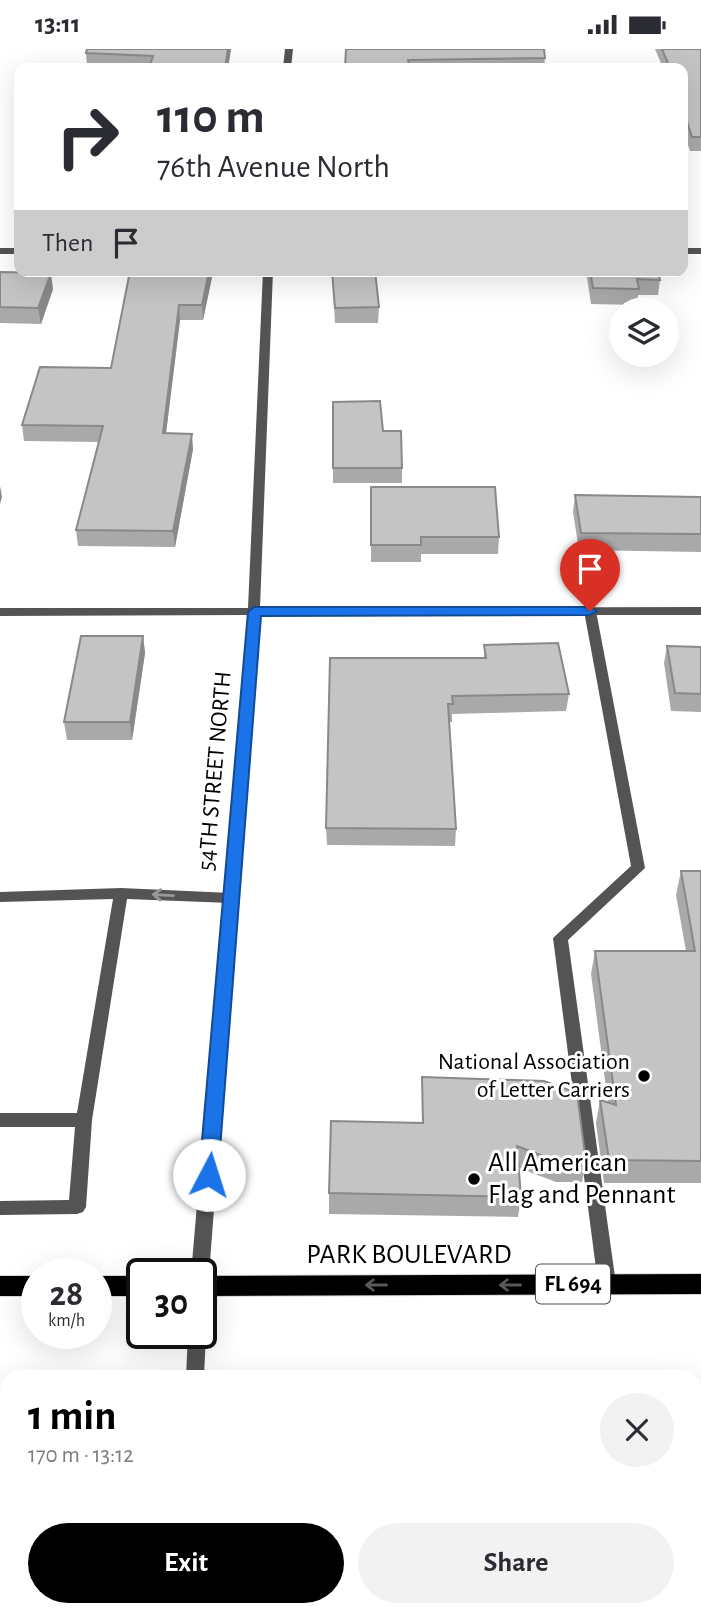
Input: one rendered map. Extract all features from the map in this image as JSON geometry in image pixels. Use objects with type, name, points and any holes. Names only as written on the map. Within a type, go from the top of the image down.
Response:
[{"type":"main road","name":"PARK BOULEVARD","points":[[217,1286],[701,1284]]},
{"type":"main road","points":[[0,1286],[21,1286]]},
{"type":"street","name":"54TH STREET NORTH","points":[[201,1258],[254,612],[268,277]]},
{"type":"street","points":[[590,611],[638,868],[560,938],[607,1284]]},
{"type":"street","points":[[0,612],[701,611]]},
{"type":"street","points":[[0,897],[121,893],[231,898]]},
{"type":"street","points":[[0,1208],[77,1207],[84,1120],[121,893]]},
{"type":"street","points":[[0,1120],[84,1120]]},
{"type":"street","points":[[195,1370],[196,1349]]},
{"type":"building","points":[[87,49],[228,49],[226,63],[151,63],[153,56],[86,53]]},
{"type":"building","points":[[346,49],[544,49],[545,58],[408,60],[409,63],[345,63]]},
{"type":"building","points":[[662,49],[701,49],[701,137],[692,137],[688,125],[688,63],[668,63]]},
{"type":"building","points":[[0,272],[14,272],[14,277],[50,277],[38,308],[0,307]]},
{"type":"building","points":[[129,277],[208,277],[202,305],[179,305],[163,433],[192,434],[173,531],[76,530],[103,426],[22,425],[40,367],[111,368]]},
{"type":"building","points":[[332,277],[376,277],[379,307],[335,308]]},
{"type":"building","points":[[591,277],[659,277],[660,280],[637,279],[639,289],[593,288]]},
{"type":"building","points":[[380,401],[383,431],[401,431],[402,468],[333,468],[333,402]]},
{"type":"building","points":[[371,487],[495,487],[499,537],[421,537],[421,545],[371,545]]},
{"type":"building","points":[[575,495],[701,497],[701,534],[581,533]]},
{"type":"building","points":[[81,636],[143,636],[130,722],[64,722]]},
{"type":"building","points":[[558,643],[569,694],[452,696],[453,704],[448,704],[456,829],[326,828],[330,658],[486,658],[484,645]]},
{"type":"building","points":[[667,646],[701,647],[701,694],[675,693]]},
{"type":"building","name":"National Association of Letter Carriers","points":[[681,871],[701,871],[701,1161],[609,1160],[600,1100],[616,1105],[595,951],[695,951]]},
{"type":"building","points":[[422,1077],[544,1081],[577,1093],[586,1162],[559,1162],[517,1146],[521,1197],[329,1193],[331,1121],[423,1123]]},
{"type":"place","name":"National Association of Letter Carriers","points":[[644,1076]]},
{"type":"place","name":"All American Flag and Pennant","points":[[474,1179]]},
{"type":"route","points":[[209,1175],[254,612],[590,611]]}]
